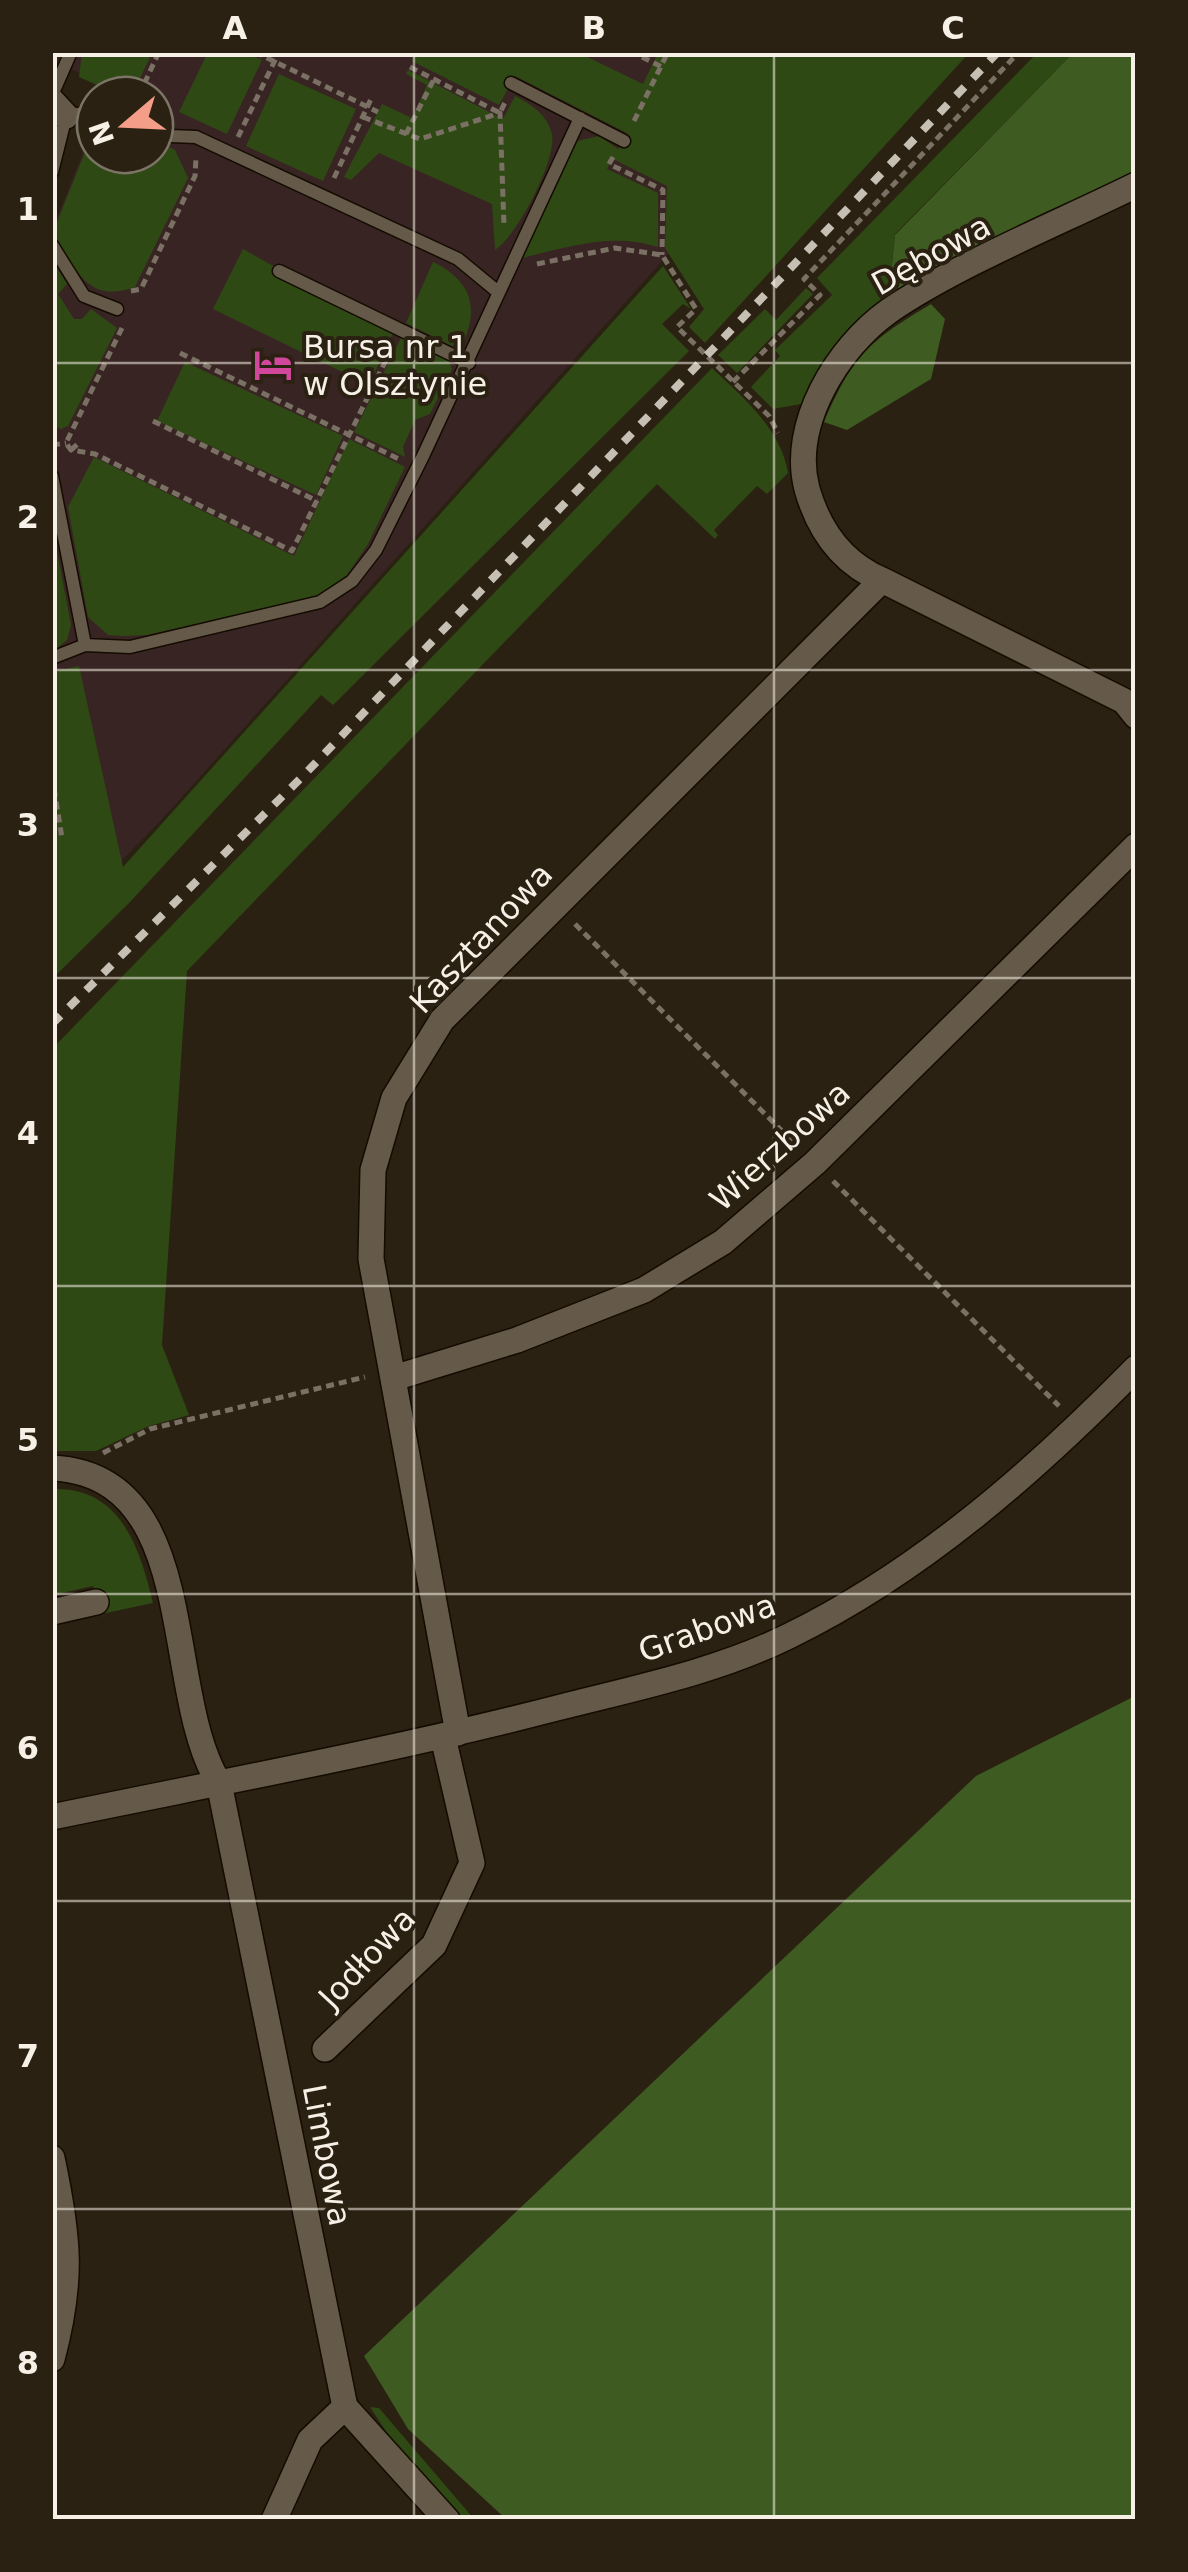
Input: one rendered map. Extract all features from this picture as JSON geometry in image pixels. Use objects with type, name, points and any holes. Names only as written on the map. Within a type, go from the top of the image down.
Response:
[{"type":"street","name":"Dębowa","points":[[882,580],[858,570],[840,553],[809,496],[803,441],[826,385],[854,346],[888,312],[1136,186]]},
{"type":"street","points":[[882,580],[1124,701],[1136,716]]},
{"type":"street","name":"Kasztanowa","points":[[450,1735],[371,1259],[373,1170],[394,1098],[442,1020],[882,580]]},
{"type":"street","name":"Wierzbowa","points":[[393,1374],[517,1340],[644,1290],[723,1242],[815,1164],[1136,846]]},
{"type":"street","name":"Grabowa","points":[[52,1818],[450,1735],[691,1674],[789,1636],[942,1543],[1079,1426],[1136,1368]]},
{"type":"street","points":[[63,1469],[106,1482],[133,1503],[149,1528],[161,1557],[200,1745],[219,1783]]},
{"type":"street","points":[[52,1612],[96,1602]]},
{"type":"street","name":"Jodłowa","points":[[325,2050],[434,1944],[472,1864],[450,1735]]},
{"type":"street","name":"Limbowa","points":[[219,1783],[345,2407]]},
{"type":"street","points":[[52,2158],[68,2232],[68,2300],[52,2359]]},
{"type":"street","points":[[274,2520],[310,2440],[345,2407],[446,2520]]},
{"type":"lane","points":[[52,172],[57,104],[70,52]]},
{"type":"lane","points":[[512,84],[624,140]]},
{"type":"lane","points":[[52,658],[84,645],[130,648],[320,602],[352,580],[376,550],[469,363],[506,270],[580,118]]},
{"type":"lane","points":[[175,136],[196,137],[458,260],[498,292]]},
{"type":"lane","points":[[52,244],[84,296],[117,309]]},
{"type":"lane","points":[[279,271],[469,363]]},
{"type":"lane","points":[[52,476],[84,645]]},
{"type":"path","points":[[149,75],[160,52]]},
{"type":"path","points":[[255,52],[369,103],[378,112]]},
{"type":"path","points":[[649,92],[668,52]]},
{"type":"path","points":[[733,382],[820,295],[804,279],[1020,52]]},
{"type":"path","points":[[244,124],[278,54]]},
{"type":"path","points":[[642,57],[662,66]]},
{"type":"path","points":[[410,67],[500,113]]},
{"type":"path","points":[[406,134],[434,80]]},
{"type":"path","points":[[512,84],[500,113],[506,270],[615,248],[662,255]]},
{"type":"path","points":[[337,170],[369,103]]},
{"type":"path","points":[[363,117],[420,139],[500,113]]},
{"type":"path","points":[[66,443],[122,326],[112,319],[124,293],[141,288],[195,176],[196,137]]},
{"type":"path","points":[[609,164],[663,190],[662,255],[696,310],[677,327],[769,416],[787,450]]},
{"type":"path","points":[[66,443],[71,450],[94,454],[292,551],[400,330]]},
{"type":"path","points":[[180,353],[417,468]]},
{"type":"path","points":[[154,421],[317,500]]},
{"type":"path","points":[[52,445],[66,443]]},
{"type":"path","points":[[71,450],[79,443]]},
{"type":"path","points":[[52,776],[62,838]]},
{"type":"path","points":[[63,1469],[150,1430],[393,1374]]},
{"type":"shaded area","points":[[53,53],[926,53],[681,240],[163,818],[92,891],[53,700],[52,231],[75,173],[175,175],[175,75],[84,75],[58,63]]},
{"type":"green space","points":[[82,52],[152,53],[142,75],[79,75]]},
{"type":"green space","points":[[208,52],[245,53],[262,60],[227,134],[179,112]]},
{"type":"green space","points":[[416,53],[579,53],[643,84],[658,53],[969,53],[705,343],[689,327],[704,309],[665,248],[667,186],[613,159],[607,169],[658,193],[658,247],[607,241],[522,258],[577,141],[599,136],[618,149],[627,133],[515,76],[499,105],[412,61]]},
{"type":"green space","points":[[1037,53],[1073,53],[895,234],[888,303],[806,403],[773,409],[751,387],[780,356],[775,350],[832,295],[817,278]]},
{"type":"green space","points":[[1073,53],[1135,53],[1135,171],[888,303],[895,235]]},
{"type":"green space","points":[[408,70],[503,119],[515,96],[538,111],[550,127],[552,146],[542,179],[513,230],[495,250],[492,204],[379,153],[351,180],[344,177],[382,104],[412,118],[427,85],[406,74]]},
{"type":"green space","points":[[279,74],[356,109],[323,181],[246,146]]},
{"type":"green space","points":[[175,150],[188,178],[135,287],[105,291],[93,287],[76,270],[53,232],[76,175],[175,175]]},
{"type":"green space","points":[[243,249],[393,333],[369,385],[213,309]]},
{"type":"green space","points":[[52,260],[67,284],[58,294],[74,319],[82,319],[91,309],[117,328],[68,426],[61,429],[52,425]]},
{"type":"green space","points":[[433,262],[456,277],[468,295],[471,317],[463,343],[452,346],[406,323]]},
{"type":"green space","points":[[663,266],[691,309],[683,304],[662,324],[689,351],[333,705],[321,695],[130,902],[53,978],[53,672],[79,666],[123,867]]},
{"type":"green space","points":[[806,288],[813,294],[737,373],[718,355],[765,309],[776,320]]},
{"type":"green space","points":[[931,304],[945,319],[931,379],[847,430],[824,422],[844,381],[865,352]]},
{"type":"green space","points":[[401,338],[448,360],[452,369],[430,414],[415,420],[403,447],[405,457],[354,432]]},
{"type":"green space","points":[[185,362],[343,436],[316,495],[157,421]]},
{"type":"green space","points":[[712,368],[769,427],[788,473],[767,494],[757,486],[714,530],[718,535],[715,539],[657,484],[187,971],[162,1345],[189,1415],[149,1426],[96,1451],[53,1451],[53,1048]]},
{"type":"green space","points":[[349,439],[405,467],[368,544],[347,575],[321,595],[147,635],[108,635],[88,617],[68,507],[94,457],[294,556]]},
{"type":"green space","points":[[52,525],[71,625],[67,640],[52,652]]},
{"type":"green space","points":[[52,1489],[76,1491],[111,1510],[134,1542],[153,1603],[101,1614],[93,1586],[53,1595]]},
{"type":"green space","points":[[1135,1696],[1135,2519],[506,2519],[408,2429],[364,2356],[976,1776]]},
{"type":"green space","points":[[370,2407],[379,2408],[474,2519],[462,2519],[401,2454]]},
{"type":"railway","points":[[52,1024],[303,776],[998,52]]},
{"type":"place","name":"Bursa nr 1 w Olsztynie","points":[[273,365]]}]
